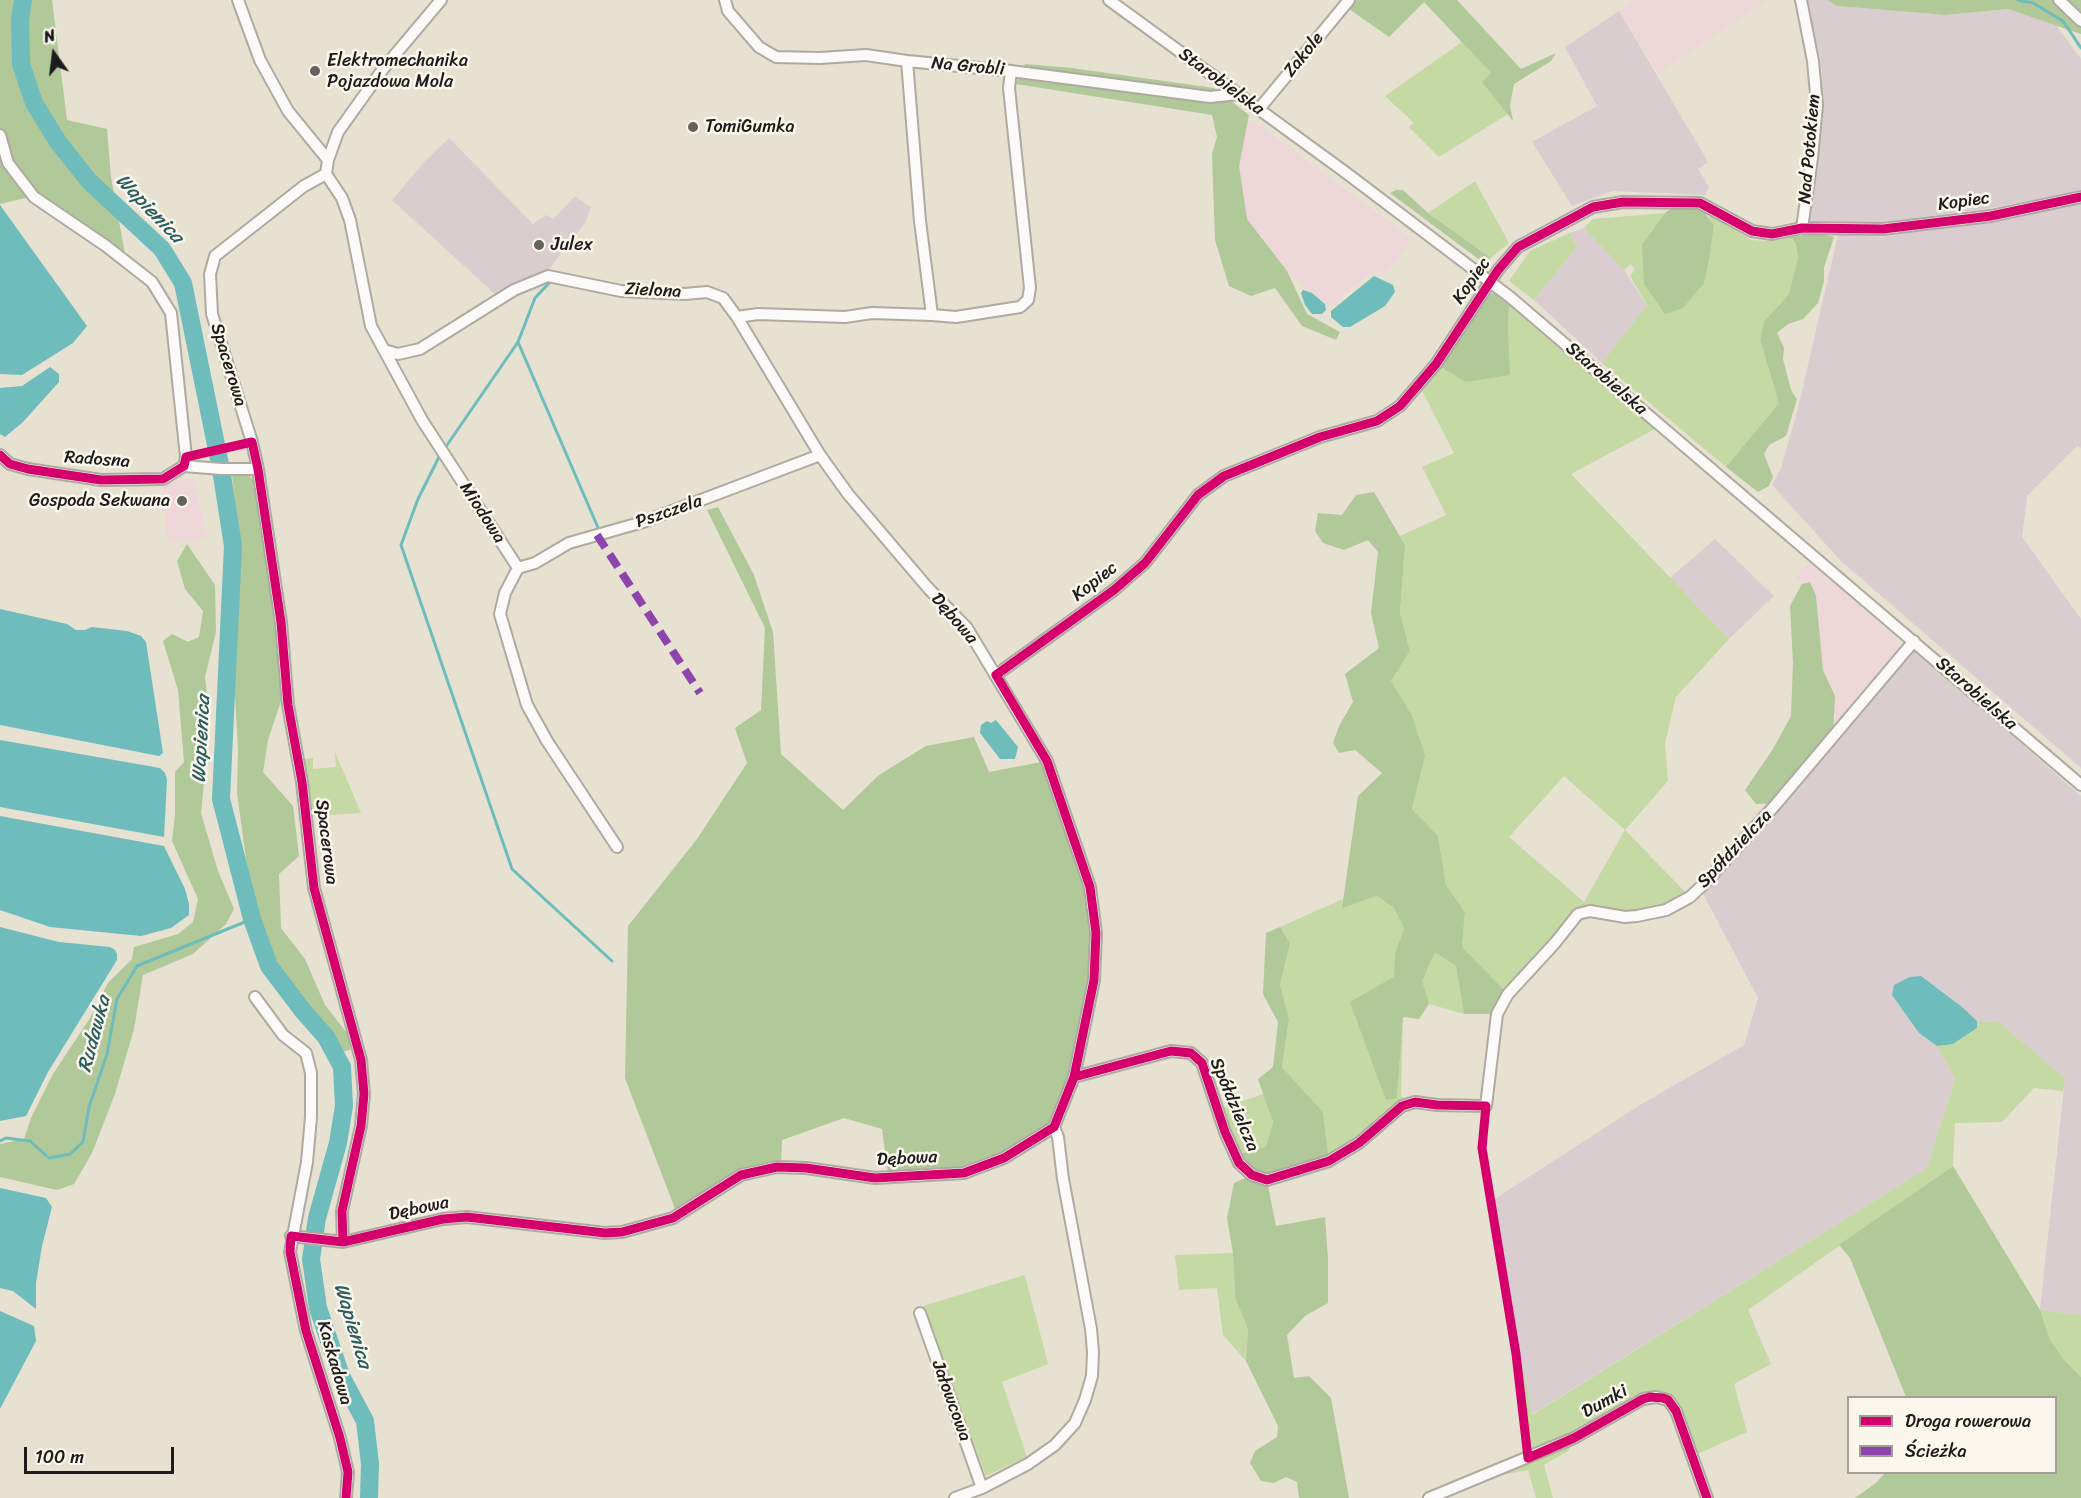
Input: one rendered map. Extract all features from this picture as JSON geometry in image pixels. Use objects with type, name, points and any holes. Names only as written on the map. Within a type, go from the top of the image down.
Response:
[{"type":"street","points":[[238,0],[260,60],[288,111],[328,160]]},
{"type":"street","points":[[326,174],[328,160],[338,132],[383,69],[441,0]]},
{"type":"street","name":"Na Grobli","points":[[725,0],[728,11],[759,48],[776,57],[820,58],[866,55],[1210,97],[1238,94]]},
{"type":"street","name":"Starobielska","points":[[1109,0],[1490,281],[2081,785]]},
{"type":"street","name":"Zakole","points":[[1259,109],[1349,0]]},
{"type":"street","name":"Nad Potokiem","points":[[1800,0],[1813,61],[1817,105],[1802,228]]},
{"type":"street","points":[[2059,0],[2081,21]]},
{"type":"street","points":[[907,61],[920,220],[932,315]]},
{"type":"street","points":[[737,317],[758,314],[845,317],[872,313],[956,317],[1020,307],[1028,300],[1030,288],[1009,88],[1011,71]]},
{"type":"street","points":[[0,135],[9,163],[34,197],[106,246],[152,282],[171,313],[186,457],[184,466],[258,469]]},
{"type":"street","name":"Miodowa","points":[[326,174],[342,198],[350,220],[371,326],[422,420],[518,568]]},
{"type":"street","name":"Spacerowa","points":[[326,174],[304,186],[215,256],[210,274],[212,314],[252,442],[258,469],[281,622],[288,705],[302,782],[314,888],[361,1060],[364,1094],[361,1122],[342,1211],[343,1242]]},
{"type":"street","name":"Kopiec","points":[[996,675],[1122,584],[1145,563],[1198,495],[1224,476],[1320,437],[1377,421],[1400,406],[1436,364],[1490,281],[1518,247],[1593,207],[1623,202],[1700,203],[1752,231],[1772,234],[1802,228],[1883,229],[1991,216],[2081,197]]},
{"type":"street","name":"Zielona","points":[[384,350],[398,354],[420,349],[514,290],[548,276],[621,291],[685,294],[708,292],[723,298],[737,317]]},
{"type":"street","name":"Dębowa","points":[[297,1237],[343,1242],[443,1219],[467,1217],[605,1233],[622,1232],[673,1218],[741,1175],[777,1167],[806,1168],[875,1178],[964,1173],[1004,1158],[1054,1126],[1074,1077],[1094,980],[1096,933],[1090,887],[1047,760],[967,628],[928,588],[849,494],[820,455],[737,317]]},
{"type":"street","name":"Radosna","points":[[0,455],[10,464],[28,469],[101,480],[164,479],[184,466]]},
{"type":"street","name":"Pszczela","points":[[518,568],[535,563],[569,543],[643,522],[820,455]]},
{"type":"street","points":[[518,568],[505,593],[500,614],[527,705],[547,741],[617,847]]},
{"type":"street","name":"Spółdzielcza","points":[[1074,1077],[1171,1051],[1191,1053],[1202,1063],[1225,1132],[1239,1163],[1252,1175],[1267,1180],[1329,1161],[1359,1143],[1402,1106],[1414,1102],[1486,1106],[1497,1014],[1508,994],[1578,914],[1590,911],[1625,917],[1637,916],[1666,910],[1690,897],[1777,803],[1914,641]]},
{"type":"street","name":"Kaskadowa","points":[[255,997],[283,1035],[306,1053],[311,1072],[311,1117],[307,1162],[297,1237],[290,1252],[306,1331],[340,1438],[348,1472],[346,1498]]},
{"type":"street","points":[[955,1498],[982,1488],[1028,1464],[1055,1445],[1075,1423],[1092,1376],[1094,1352],[1091,1329],[1063,1179],[1058,1137],[1054,1126]]},
{"type":"street","name":"Jałowcowa","points":[[920,1313],[982,1488]]},
{"type":"street","name":"Dumki","points":[[1429,1498],[1574,1438],[1643,1400],[1656,1397],[1668,1400],[1676,1411],[1707,1498]]},
{"type":"shaded area","points":[[1635,0],[1767,0],[1658,73],[1619,11]]},
{"type":"shaded area","points":[[1806,0],[1827,0],[1837,6],[1946,15],[2008,9],[2056,25],[2081,59],[2081,191],[1991,208],[1883,222],[1809,222],[1823,103],[1821,62]]},
{"type":"shaded area","points":[[1619,11],[1708,162],[1698,169],[1709,187],[1705,195],[1612,191],[1572,206],[1532,142],[1597,106],[1565,47]]},
{"type":"shaded area","points":[[1254,121],[1412,239],[1385,274],[1374,270],[1330,306],[1280,267],[1246,224],[1235,162],[1242,127]]},
{"type":"shaded area","points":[[449,138],[533,224],[546,215],[553,219],[575,196],[591,208],[585,223],[545,274],[498,297],[392,200],[425,161]]},
{"type":"shaded area","points":[[2081,202],[2081,448],[2077,446],[2027,496],[2022,537],[2081,619],[2081,768],[1842,562],[1772,485],[1781,468],[1798,408],[1838,235],[1882,237],[2001,220]]},
{"type":"shaded area","points":[[1584,228],[1624,270],[1647,306],[1602,363],[1534,300],[1577,247],[1570,233]]},
{"type":"shaded area","points":[[194,479],[206,539],[167,541],[163,482]]},
{"type":"shaded area","points":[[1715,539],[1774,596],[1729,639],[1670,578]]},
{"type":"shaded area","points":[[1810,563],[1898,639],[1899,649],[1855,699],[1833,735],[1835,696],[1823,670],[1816,596],[1810,582],[1802,584],[1795,577]]},
{"type":"shaded area","points":[[1914,650],[2081,796],[2081,1315],[2040,1310],[2065,1078],[1999,1022],[1977,1021],[1947,997],[1892,995],[1919,1033],[1937,1046],[1955,1079],[1927,1168],[1531,1415],[1490,1202],[1640,1105],[1744,1045],[1758,998],[1700,888]]},
{"type":"green space","points":[[0,0],[52,0],[67,120],[107,129],[111,177],[125,254],[38,195],[0,204]]},
{"type":"green space","points":[[1357,0],[1457,0],[1521,69],[1556,53],[1551,61],[1514,84],[1510,105],[1513,121],[1482,82],[1491,73],[1424,2],[1389,37],[1349,9]]},
{"type":"green space","points":[[1827,0],[2081,0],[2081,34],[2008,9],[1946,15],[1837,6]]},
{"type":"green space","points":[[1462,42],[1491,73],[1483,83],[1508,114],[1439,157],[1409,127],[1414,123],[1385,96]]},
{"type":"green space","points":[[1025,64],[1072,68],[1214,88],[1249,115],[1239,166],[1247,219],[1287,271],[1307,314],[1340,332],[1336,340],[1302,326],[1275,288],[1251,296],[1229,286],[1215,240],[1212,154],[1217,137],[1212,115],[1016,84]]},
{"type":"green space","points":[[1475,181],[1509,243],[1491,258],[1428,213]]},
{"type":"green space","points":[[1403,190],[1428,213],[1491,258],[1481,261],[1390,193]]},
{"type":"green space","points":[[1675,206],[1691,207],[1703,211],[1714,225],[1704,283],[1683,308],[1665,314],[1644,284],[1642,245],[1665,213]]},
{"type":"green space","points":[[1665,213],[1642,246],[1710,255],[1714,225],[1709,218],[1709,213],[1751,240],[1766,241],[1791,237],[1796,244],[1798,258],[1789,294],[1777,307],[1760,340],[1779,403],[1726,467],[1602,363],[1647,305],[1630,276],[1635,270],[1631,264],[1624,270],[1584,228],[1593,219]]},
{"type":"green space","points":[[1570,233],[1577,247],[1534,300],[1509,281],[1530,251]]},
{"type":"green space","points":[[1805,235],[1834,237],[1824,267],[1824,281],[1818,303],[1803,319],[1788,324],[1777,333],[1784,348],[1783,359],[1791,390],[1797,399],[1786,436],[1769,445],[1764,454],[1773,477],[1769,486],[1758,492],[1726,467],[1779,403],[1760,340],[1764,322],[1789,294],[1798,258],[1796,244],[1791,237]]},
{"type":"green space","points":[[1494,293],[1509,305],[1510,375],[1466,382],[1436,364],[1488,294]]},
{"type":"green space","points":[[1509,305],[1655,429],[1571,474],[1729,639],[1676,697],[1665,743],[1668,781],[1625,830],[1690,897],[1666,910],[1578,914],[1508,994],[1462,947],[1465,912],[1446,885],[1438,836],[1412,809],[1425,756],[1391,681],[1410,651],[1400,613],[1405,545],[1400,536],[1446,515],[1422,467],[1454,453],[1419,385],[1436,364],[1508,331]],"holes":[[[1564,776],[1625,830],[1584,902],[1509,837]]]},
{"type":"green space","points":[[232,474],[248,474],[258,487],[278,624],[282,698],[268,740],[263,772],[293,806],[299,856],[279,874],[281,928],[305,959],[325,1005],[350,1037],[350,1050],[340,1052],[331,1036],[284,977],[263,935],[246,859],[237,793],[238,749],[234,678],[240,557]]},
{"type":"green space","points":[[1374,492],[1405,545],[1400,613],[1410,651],[1391,681],[1412,716],[1425,756],[1412,809],[1438,836],[1446,885],[1465,912],[1462,947],[1508,994],[1497,1014],[1464,1014],[1456,966],[1435,952],[1422,981],[1429,1004],[1419,1019],[1403,1017],[1397,1098],[1386,1100],[1350,1002],[1394,977],[1395,953],[1404,928],[1394,908],[1377,896],[1342,908],[1358,796],[1382,773],[1355,750],[1339,753],[1333,743],[1339,726],[1353,702],[1345,674],[1379,648],[1371,613],[1378,552],[1368,540],[1344,550],[1323,543],[1315,531],[1318,513],[1342,515],[1356,495]]},
{"type":"green space","points":[[718,507],[754,575],[773,632],[781,754],[843,810],[879,775],[926,746],[974,737],[989,772],[1047,761],[1090,887],[1096,933],[1074,1077],[1054,1127],[1003,1156],[963,1170],[888,1174],[882,1129],[844,1118],[782,1140],[781,1164],[740,1172],[677,1214],[625,1078],[628,926],[697,839],[747,763],[735,728],[761,710],[765,628],[707,510]]},
{"type":"green space","points":[[187,544],[215,585],[216,632],[205,677],[210,722],[201,813],[218,871],[234,909],[226,924],[193,954],[143,975],[134,1029],[115,1094],[92,1153],[74,1184],[57,1190],[0,1177],[0,1144],[24,1139],[31,1118],[53,1074],[90,1018],[108,983],[132,959],[134,947],[178,934],[193,922],[198,899],[172,841],[175,815],[175,772],[184,762],[178,690],[163,641],[172,634],[188,642],[199,637],[203,611],[185,589],[177,561]]},
{"type":"green space","points":[[1810,582],[1816,596],[1823,670],[1835,696],[1833,735],[1777,803],[1756,804],[1745,790],[1773,749],[1791,716],[1793,663],[1790,606],[1802,584]]},
{"type":"green space","points":[[335,752],[361,813],[310,816],[301,759],[313,758],[313,769],[336,767]]},
{"type":"green space","points":[[1377,896],[1394,908],[1404,928],[1395,953],[1397,1098],[1403,1016],[1401,1097],[1415,1102],[1329,1161],[1323,1112],[1282,1067],[1289,1019],[1280,985],[1290,943],[1280,927],[1343,899],[1342,908]]},
{"type":"green space","points":[[1280,927],[1290,943],[1280,985],[1289,1019],[1282,1067],[1323,1112],[1329,1161],[1267,1181],[1276,1226],[1325,1217],[1328,1303],[1305,1316],[1287,1335],[1294,1378],[1309,1376],[1331,1398],[1349,1498],[1299,1498],[1297,1482],[1286,1477],[1274,1483],[1261,1481],[1250,1463],[1255,1451],[1277,1437],[1278,1426],[1246,1361],[1248,1330],[1235,1297],[1233,1253],[1227,1218],[1234,1183],[1252,1175],[1236,1155],[1266,1147],[1273,1122],[1258,1079],[1273,1067],[1278,1022],[1263,994],[1266,933]]},
{"type":"green space","points":[[1435,951],[1456,966],[1464,1014],[1429,1004],[1421,981]]},
{"type":"green space","points":[[1977,1021],[1999,1022],[2065,1078],[2063,1091],[2034,1088],[2002,1122],[1955,1123],[1953,1166],[1748,1310],[1771,1364],[1734,1384],[1747,1432],[1695,1455],[1664,1396],[1574,1436],[1531,1452],[1490,1202],[1532,1415],[1927,1168],[1955,1079],[1937,1046],[1953,1044],[1977,1028]]},
{"type":"green space","points":[[1264,1094],[1273,1122],[1266,1147],[1236,1155],[1218,1109]]},
{"type":"green space","points":[[1953,1166],[2040,1310],[2050,1340],[2065,1361],[2081,1377],[2081,1498],[1855,1498],[1884,1474],[2057,1474],[2057,1396],[1906,1396],[1850,1258],[1839,1245]]},
{"type":"green space","points":[[1233,1253],[1235,1297],[1248,1330],[1246,1361],[1223,1335],[1217,1288],[1179,1290],[1175,1255]]},
{"type":"green space","points":[[1025,1275],[1048,1364],[1002,1382],[1027,1457],[986,1476],[923,1306]]},
{"type":"green space","points":[[2040,1310],[2081,1315],[2081,1377],[2065,1361],[2050,1340]]},
{"type":"green space","points":[[1573,1443],[1568,1451],[1544,1465],[1553,1498],[1536,1498],[1528,1470],[1507,1474],[1503,1471]]},
{"type":"water","points":[[0,205],[87,326],[73,343],[22,375],[0,374]]},
{"type":"water","points":[[1374,276],[1393,285],[1395,292],[1385,306],[1350,327],[1343,327],[1331,317],[1331,311]]},
{"type":"water","points":[[1303,290],[1312,293],[1325,304],[1326,310],[1322,314],[1312,314],[1305,305],[1301,293]]},
{"type":"water","points":[[50,367],[59,374],[59,382],[23,422],[5,437],[0,434],[0,388],[22,386]]},
{"type":"water","points":[[0,609],[67,624],[76,630],[92,627],[127,631],[141,636],[146,642],[163,753],[159,756],[0,725]]},
{"type":"water","points":[[996,720],[1018,747],[1015,759],[1000,759],[980,733],[981,725],[987,721],[991,723]]},
{"type":"water","points":[[0,740],[160,768],[167,780],[164,837],[0,807]]},
{"type":"water","points":[[0,816],[164,846],[185,889],[189,915],[171,928],[141,936],[50,927],[0,910]]},
{"type":"water","points":[[0,927],[59,942],[110,947],[115,950],[117,960],[48,1072],[26,1116],[0,1121]]},
{"type":"water","points":[[1921,976],[1962,1007],[1977,1021],[1977,1028],[1953,1044],[1937,1046],[1919,1033],[1892,995],[1894,985],[1910,977]]},
{"type":"water","points":[[0,1188],[46,1198],[52,1207],[36,1283],[36,1309],[13,1291],[0,1288]]},
{"type":"water","points":[[0,1311],[34,1326],[36,1341],[0,1409]]},
{"type":"waterway","name":"Wapienica","points":[[23,0],[20,20],[21,64],[34,103],[58,142],[89,181],[162,249],[183,283],[221,469],[233,546],[221,799],[252,919],[269,966],[326,1037],[342,1067],[344,1106],[338,1143],[317,1218],[311,1259],[318,1308],[341,1376],[365,1421],[370,1464],[369,1498]]},
{"type":"waterway","points":[[2018,0],[2033,3],[2063,21],[2081,48]]},
{"type":"waterway","points":[[445,448],[518,342],[535,298],[550,282]]},
{"type":"waterway","points":[[518,342],[599,530]]},
{"type":"waterway","points":[[440,455],[418,499],[401,545],[512,869],[612,961]]},
{"type":"waterway","name":"Rudawka","points":[[0,1141],[6,1138],[30,1141],[49,1158],[70,1154],[83,1142],[89,1107],[107,1054],[117,999],[137,966],[252,919]]},
{"type":"marked path","points":[[597,535],[700,693]]},
{"type":"cycle path","points":[[346,1498],[348,1472],[340,1438],[306,1331],[290,1252],[291,1236],[343,1242],[443,1219],[467,1217],[605,1233],[622,1232],[673,1218],[741,1175],[777,1167],[806,1168],[875,1178],[964,1173],[1004,1158],[1054,1127],[1074,1077],[1094,980],[1096,933],[1090,887],[1047,761],[996,675],[1114,590],[1145,563],[1198,495],[1224,476],[1320,437],[1377,421],[1400,406],[1436,364],[1498,270],[1518,247],[1593,207],[1623,202],[1700,203],[1752,231],[1772,234],[1802,228],[1883,229],[1991,216],[2081,197]]},
{"type":"cycle path","points":[[0,455],[10,464],[28,469],[101,480],[163,479],[184,466],[186,457],[252,442],[281,622],[288,705],[302,782],[314,888],[361,1060],[364,1094],[361,1126],[342,1211],[343,1242]]},
{"type":"cycle path","points":[[1074,1077],[1171,1051],[1191,1053],[1202,1063],[1225,1132],[1239,1163],[1252,1175],[1267,1180],[1329,1161],[1359,1143],[1402,1106],[1415,1102],[1486,1106],[1482,1148],[1516,1354],[1528,1458],[1574,1438],[1643,1399],[1663,1398],[1668,1400],[1676,1411],[1707,1498]]},
{"type":"place","name":"Elektromechanika Pojazdowa Mola","points":[[315,71]]},
{"type":"place","name":"TomiGumka","points":[[693,127]]},
{"type":"place","name":"Julex","points":[[539,245]]},
{"type":"place","name":"Gospoda Sekwana","points":[[182,501]]}]
